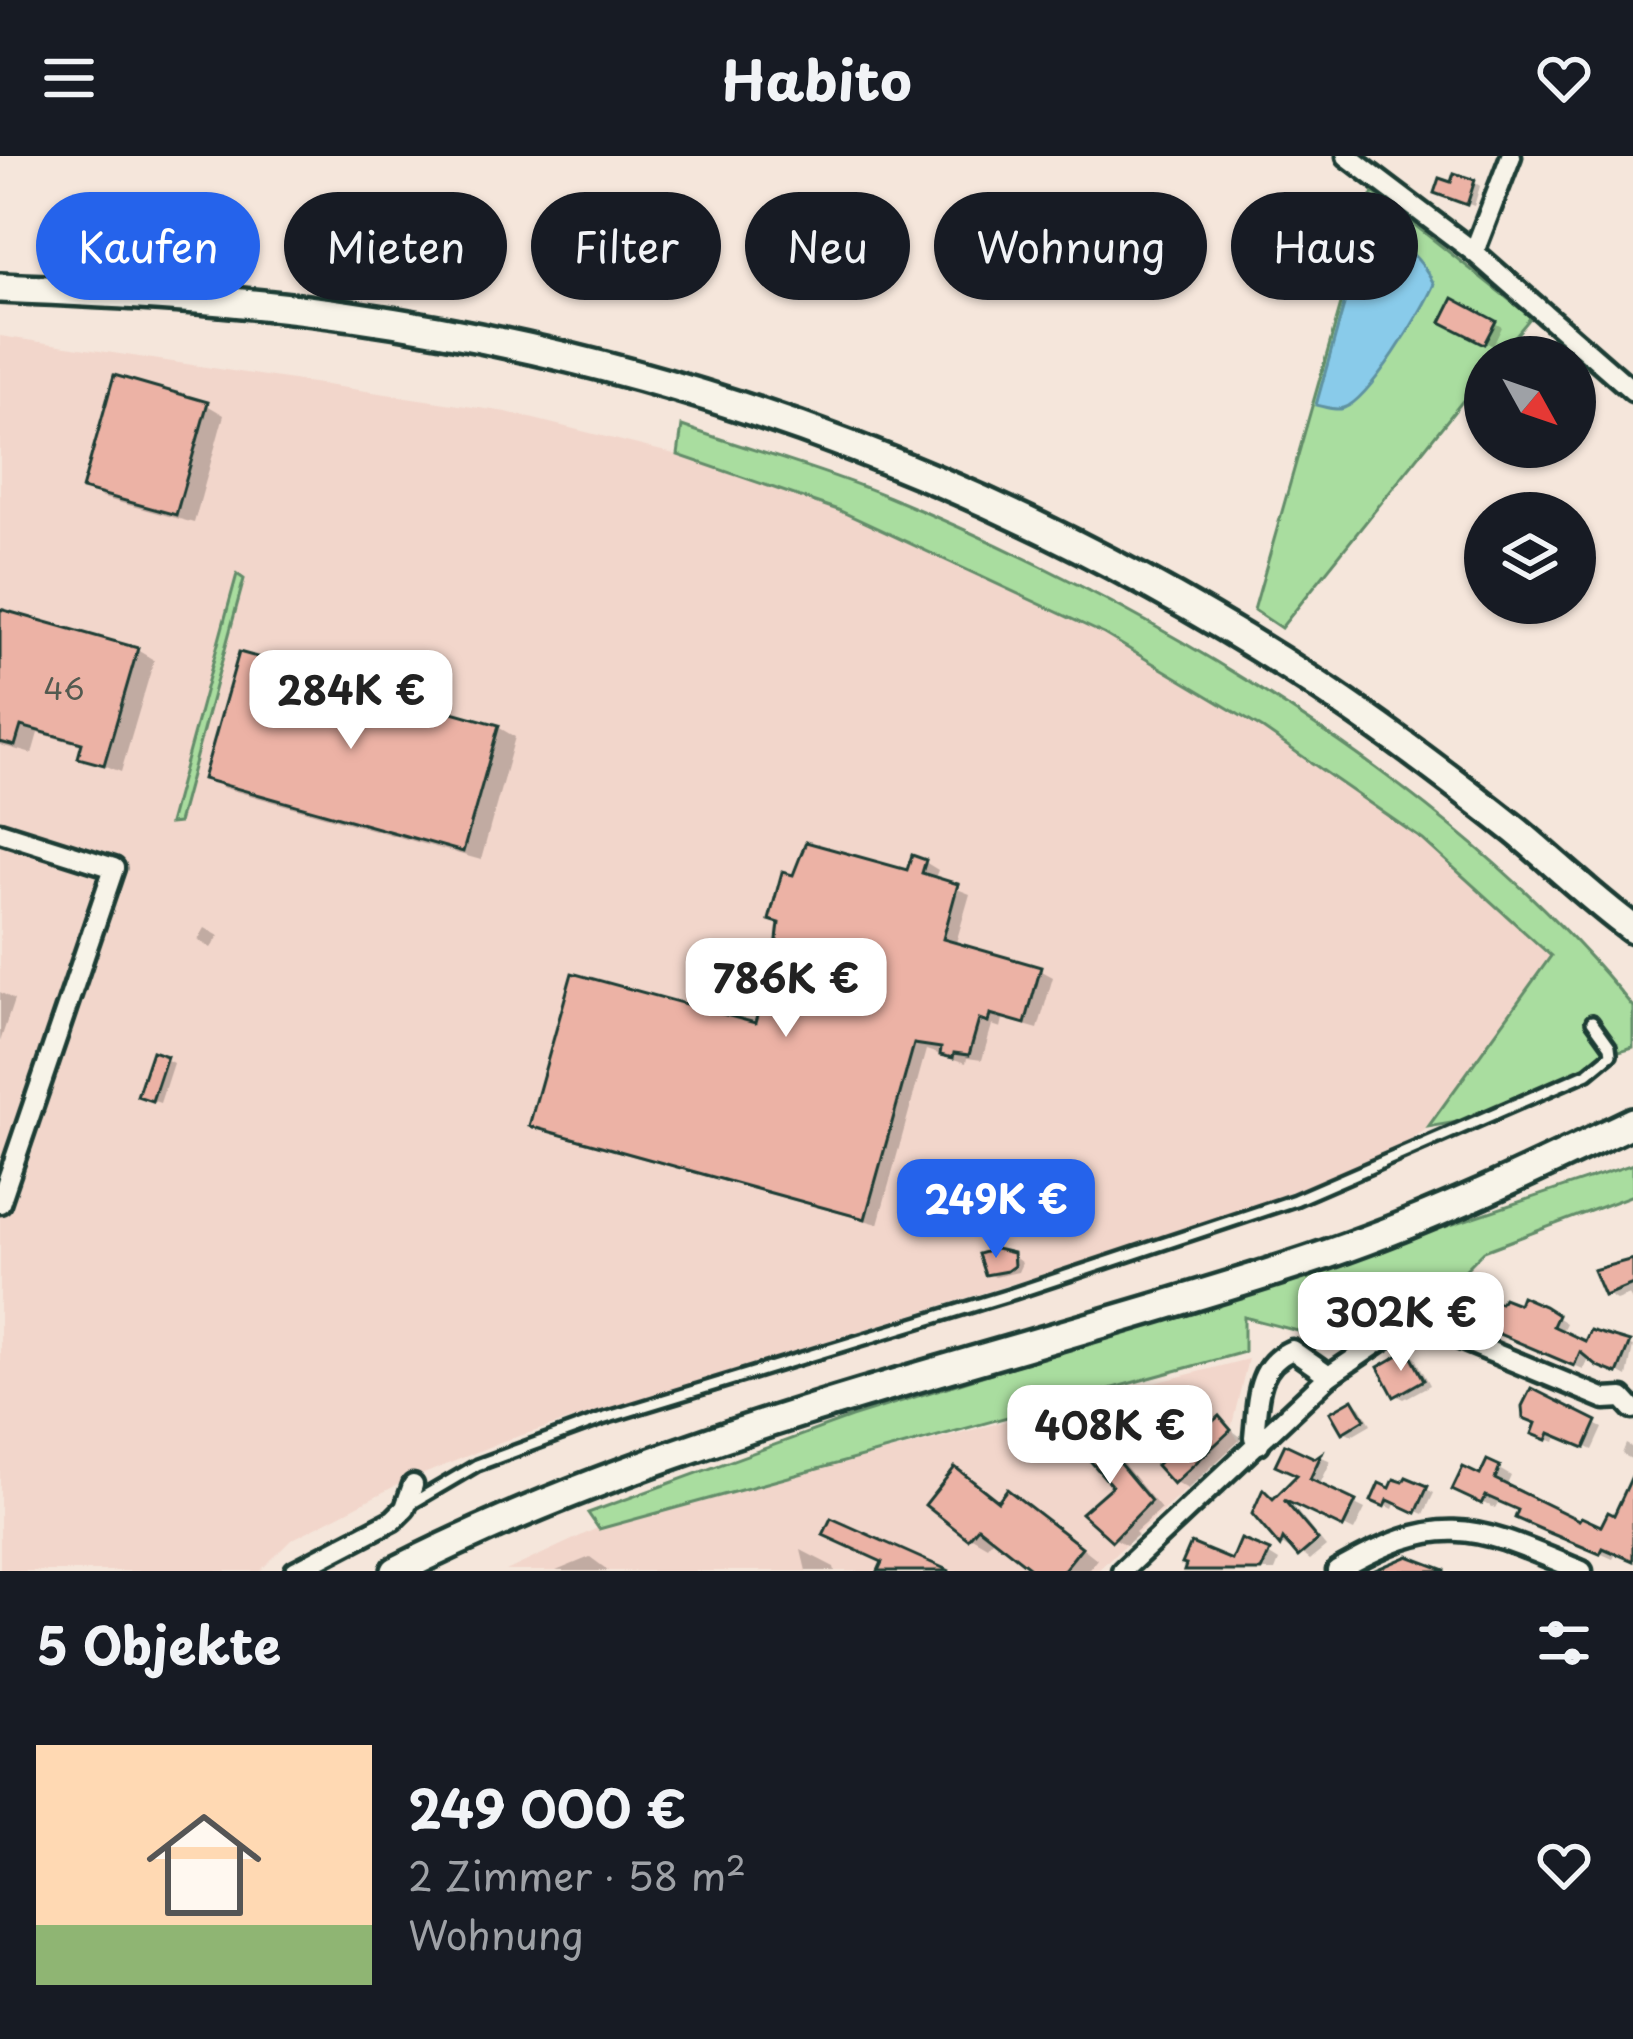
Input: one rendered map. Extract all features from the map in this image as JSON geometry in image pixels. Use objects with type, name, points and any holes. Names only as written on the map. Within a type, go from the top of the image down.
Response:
[{"type":"main road","points":[[0,288],[222,301],[435,329],[666,384],[889,460],[1067,540],[1292,669],[1473,798],[1628,928]]},
{"type":"main road","points":[[396,1571],[561,1498],[745,1430],[1364,1241],[1633,1122]]},
{"type":"street","points":[[1347,156],[1474,252],[1633,391]]},
{"type":"street","points":[[1474,252],[1511,156]]},
{"type":"street","points":[[0,832],[114,868],[0,1203]]},
{"type":"street","points":[[1122,1571],[1330,1376],[1388,1336],[1405,1330],[1436,1329],[1605,1399],[1630,1396]]},
{"type":"street","points":[[1259,1444],[1254,1437],[1259,1390],[1265,1369],[1277,1356],[1292,1350],[1330,1376]]},
{"type":"street","points":[[295,1571],[377,1530],[405,1508],[413,1485]]},
{"type":"street","points":[[1337,1571],[1391,1542],[1446,1528],[1475,1529],[1582,1571]]},
{"type":"lane","points":[[405,1508],[461,1473],[561,1433],[1012,1294],[1295,1200],[1412,1152],[1606,1062],[1610,1046],[1592,1021]]},
{"type":"shaded area","points":[[0,336],[506,412],[678,455],[838,510],[1104,634],[1263,729],[1423,840],[1551,956],[1429,1127],[1382,1160],[1151,1241],[503,1441],[395,1486],[291,1540],[260,1571],[0,1571]]},
{"type":"shaded area","points":[[1248,1359],[1231,1429],[1239,1441],[1097,1571],[506,1571],[606,1524]]},
{"type":"green space","points":[[1418,228],[1531,317],[1515,336],[1464,336],[1464,399],[1281,628],[1254,610],[1342,300],[1418,300]]},
{"type":"green space","points":[[682,426],[864,487],[988,541],[1090,591],[1292,710],[1388,777],[1478,849],[1561,926],[1633,1007],[1633,1047],[1619,1051],[1593,1018],[1607,1050],[1604,1058],[1463,1121],[1428,1127],[1551,956],[1423,840],[1263,729],[1104,634],[838,510],[678,455]]},
{"type":"green space","points":[[237,574],[244,579],[178,823],[169,824]]},
{"type":"green space","points":[[1633,1164],[1633,1195],[1484,1251],[1460,1275],[1430,1289],[1418,1306],[1332,1340],[1244,1317],[1244,1352],[599,1529],[588,1513],[851,1417],[1238,1296]]},
{"type":"water","points":[[1418,261],[1434,284],[1381,372],[1344,408],[1316,405],[1345,300],[1418,300]]},
{"type":"building","points":[[1454,173],[1475,180],[1467,205],[1434,193],[1439,178],[1451,182]]},
{"type":"building","points":[[1453,298],[1496,321],[1488,336],[1468,336],[1441,322]]},
{"type":"building","points":[[114,375],[208,402],[176,515],[82,489]]},
{"type":"building","points":[[0,609],[138,648],[104,765],[78,758],[82,743],[21,726],[15,746],[0,742]]},
{"type":"building","points":[[239,652],[499,725],[463,852],[203,779]]},
{"type":"building","points":[[806,842],[907,870],[912,855],[926,860],[922,873],[958,884],[943,939],[1041,967],[1025,1024],[990,1014],[988,1023],[979,1020],[969,1055],[954,1053],[953,1058],[940,1055],[941,1048],[914,1044],[865,1219],[529,1126],[572,973],[755,1023],[776,948],[779,923],[769,920],[782,872],[793,875]]},
{"type":"building","points":[[152,1051],[167,1056],[152,1101],[137,1096]]},
{"type":"building","points":[[996,1249],[1013,1253],[1014,1266],[985,1275],[978,1254]]},
{"type":"building","points":[[1633,1259],[1633,1284],[1604,1296],[1593,1270]]},
{"type":"building","points":[[1475,1293],[1500,1303],[1503,1298],[1518,1304],[1521,1296],[1544,1306],[1558,1315],[1553,1326],[1585,1341],[1590,1330],[1630,1342],[1617,1374],[1580,1352],[1574,1366],[1464,1319]]},
{"type":"building","points":[[1408,1350],[1424,1380],[1394,1397],[1378,1367]]},
{"type":"building","points":[[1531,1388],[1597,1421],[1585,1448],[1550,1433],[1547,1440],[1532,1434],[1536,1423],[1523,1418],[1522,1406]]},
{"type":"building","points":[[1353,1399],[1365,1419],[1342,1433],[1330,1412]]},
{"type":"building","points":[[1219,1416],[1231,1430],[1173,1484],[1156,1465],[1205,1421],[1209,1425]]},
{"type":"building","points":[[1084,1421],[1151,1501],[1112,1541],[1081,1513],[1112,1486],[1068,1435]]},
{"type":"building","points":[[1285,1444],[1315,1458],[1322,1453],[1310,1479],[1356,1501],[1343,1528],[1284,1500],[1318,1540],[1298,1557],[1283,1539],[1280,1547],[1252,1514],[1263,1489],[1273,1499],[1297,1475],[1275,1465]]},
{"type":"building","points":[[1487,1460],[1500,1466],[1495,1479],[1601,1526],[1608,1512],[1614,1515],[1633,1474],[1633,1561],[1603,1548],[1600,1554],[1515,1518],[1518,1510],[1486,1496],[1482,1504],[1452,1490],[1463,1467],[1480,1475]]},
{"type":"building","points":[[955,1467],[998,1501],[1007,1489],[1082,1547],[1063,1571],[1034,1571],[978,1527],[968,1539],[925,1505]]},
{"type":"building","points":[[1406,1477],[1428,1486],[1416,1513],[1388,1500],[1385,1507],[1371,1501],[1379,1483],[1390,1488],[1394,1479],[1403,1482]]},
{"type":"building","points":[[831,1518],[950,1571],[878,1571],[882,1562],[823,1535]]},
{"type":"building","points":[[1241,1539],[1270,1551],[1261,1571],[1184,1571],[1182,1564],[1191,1543],[1232,1560]]},
{"type":"building","points":[[1408,1556],[1445,1570],[1445,1571],[1373,1571]]}]
